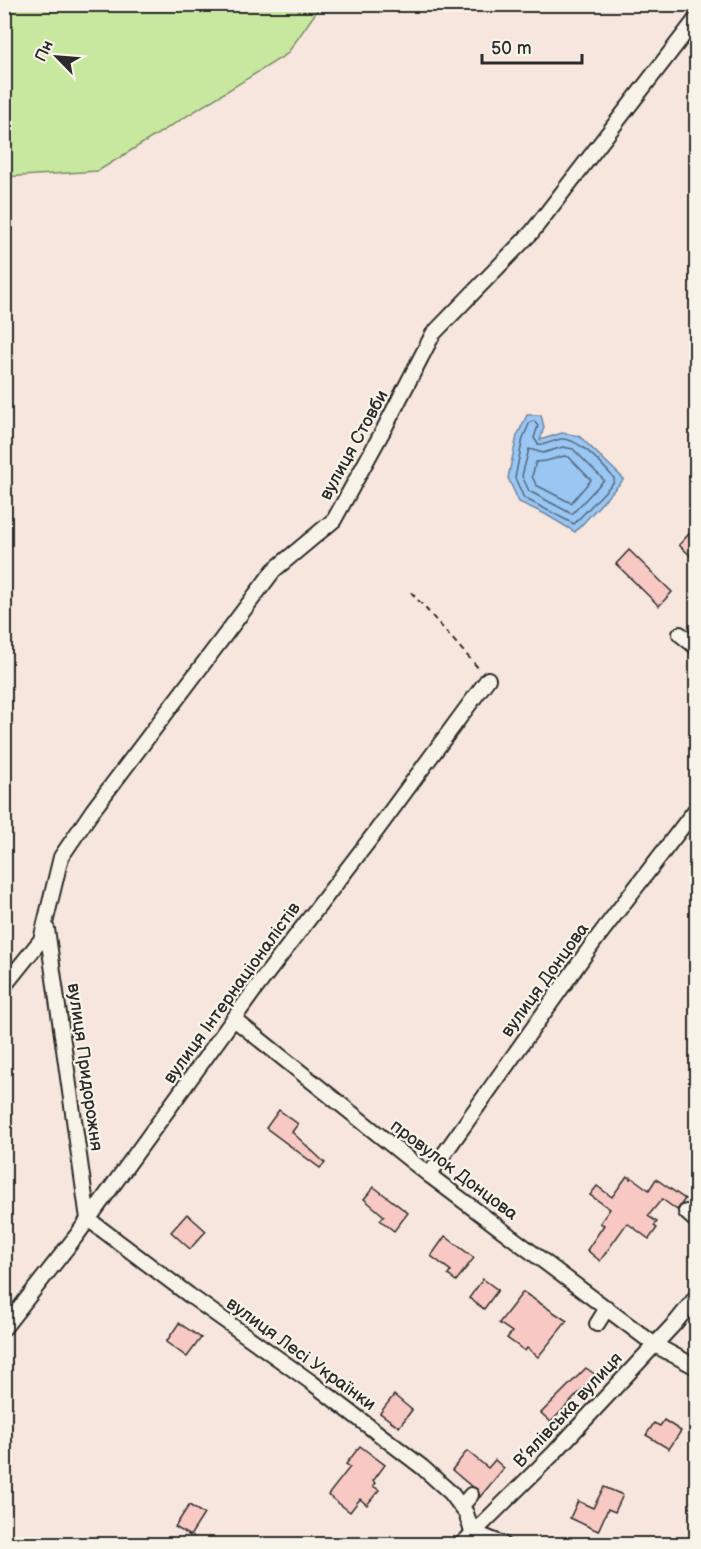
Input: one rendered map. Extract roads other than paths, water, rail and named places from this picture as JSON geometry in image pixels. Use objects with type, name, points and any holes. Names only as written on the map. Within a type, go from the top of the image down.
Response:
[{"type":"street","name":"вулиця Стовби","points":[[4,986],[41,940],[61,857],[93,810],[274,570],[334,520],[433,334],[532,232],[678,46],[696,19]]},
{"type":"street","points":[[680,634],[696,646]]},
{"type":"street","name":"вулиця Інтернаціоналістів","points":[[4,1328],[88,1220],[234,1019],[488,679]]},
{"type":"street","name":"вулиця Донцова","points":[[429,1176],[594,942],[696,809]]},
{"type":"street","name":"вулиця Придорожня","points":[[46,920],[88,1220]]},
{"type":"street","name":"провулок Донцова","points":[[234,1019],[429,1176],[655,1345],[696,1367]]},
{"type":"street","name":"вулиця Лесі Українки","points":[[88,1220],[189,1295],[416,1456],[452,1493],[470,1522],[474,1534]]},
{"type":"street","name":"В’ялівська вулиця","points":[[462,1545],[553,1454],[655,1345],[696,1297]]},
{"type":"street","points":[[597,1324],[607,1308]]},
{"type":"street","points":[[461,1507],[471,1495]]},
{"type":"street","points":[[474,1534],[502,1545]]},
{"type":"water","points":[[527,415],[541,415],[544,427],[540,440],[562,433],[579,436],[624,479],[575,532],[519,502],[508,478],[517,436]]}]
